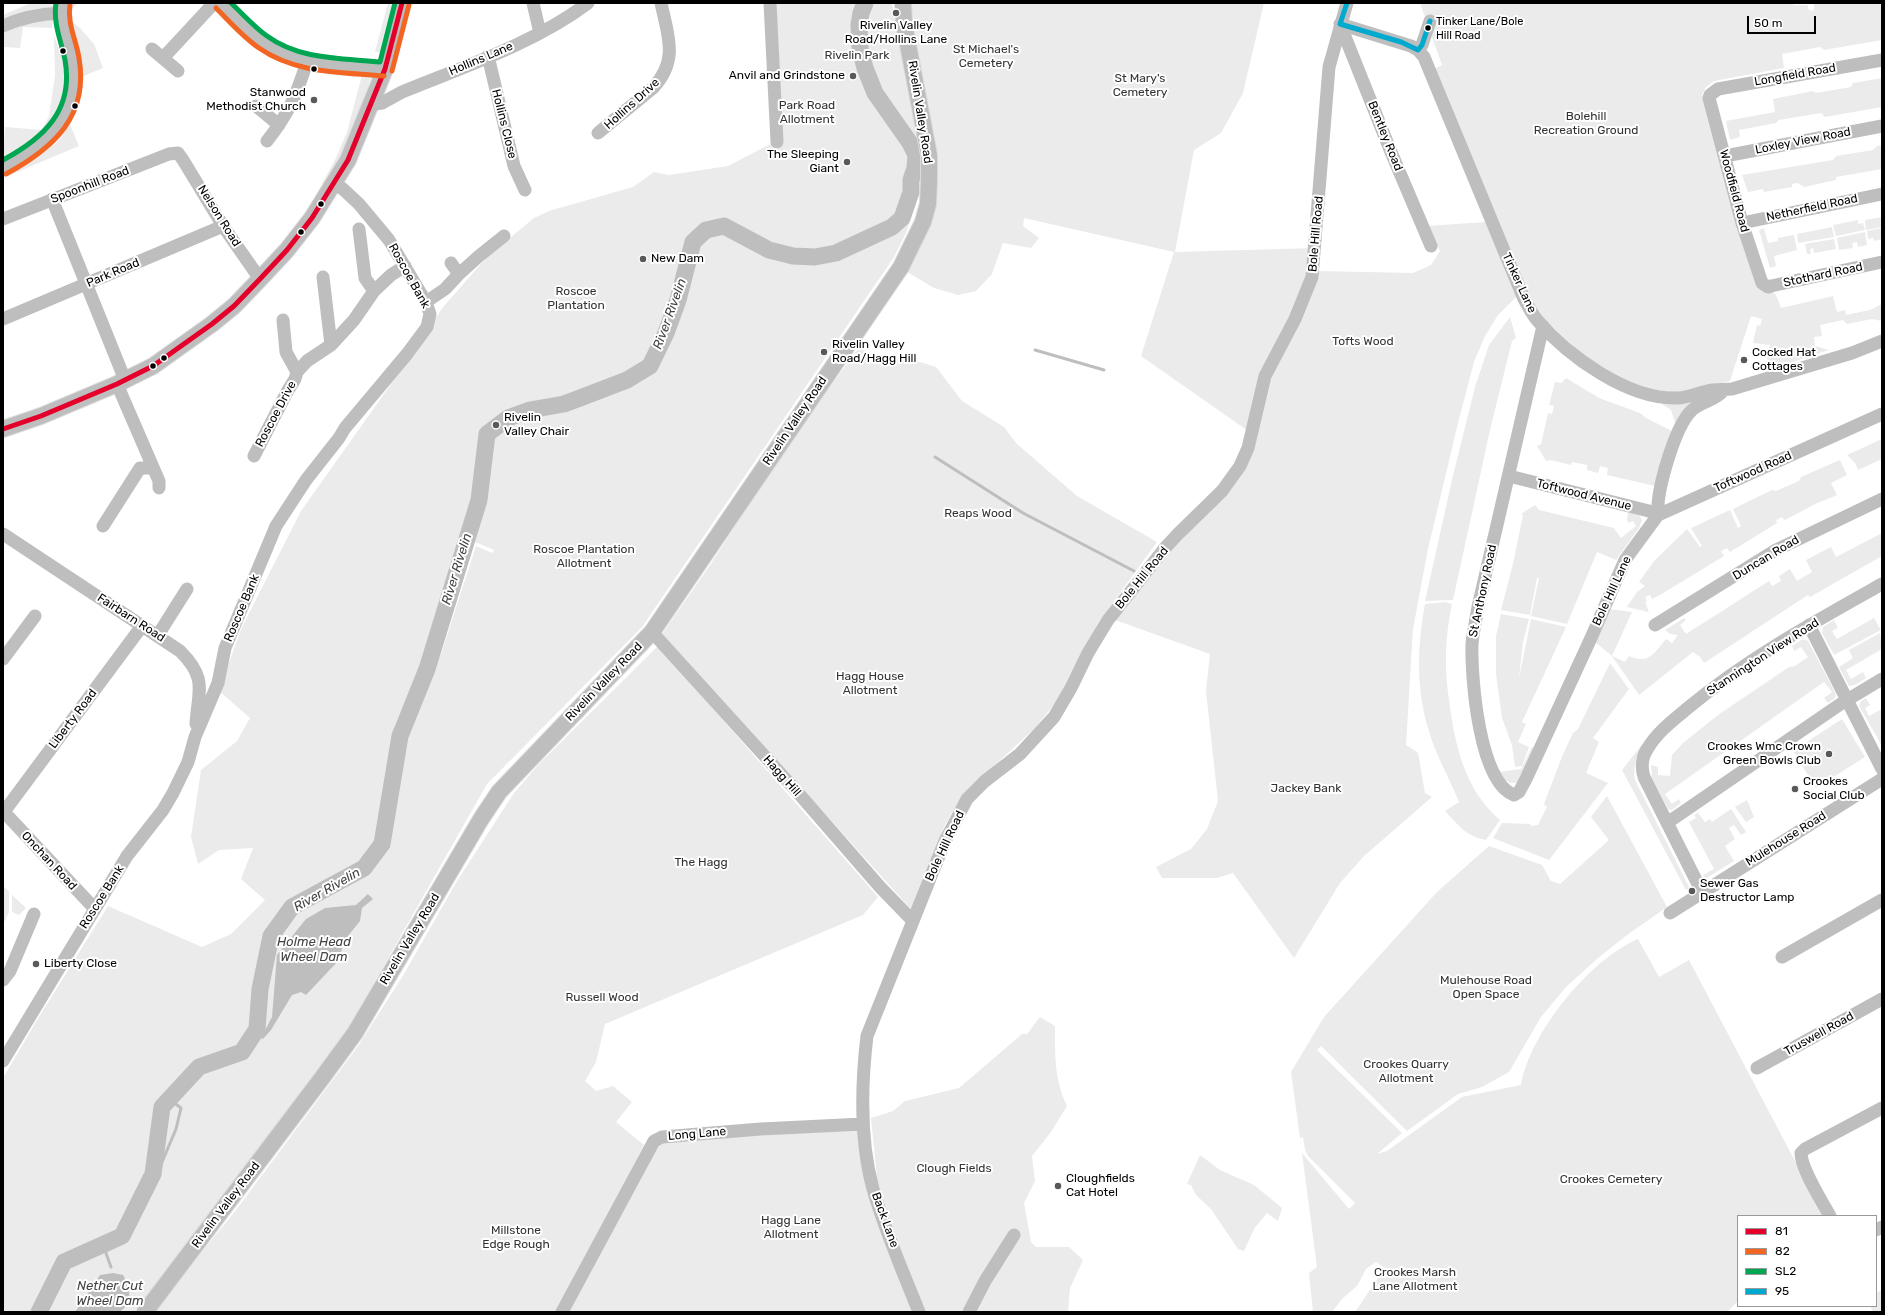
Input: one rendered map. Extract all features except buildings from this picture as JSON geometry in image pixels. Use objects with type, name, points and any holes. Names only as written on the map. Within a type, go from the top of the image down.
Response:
[{"type":"main road","points":[[3,429],[41,416],[121,382],[153,366],[187,343],[234,306],[260,279],[301,232],[335,183],[351,153],[385,68],[402,3]]},
{"type":"main road","name":"Rivelin Valley Road","points":[[145,1312],[355,1033],[481,819],[499,792],[652,632],[900,268],[913,245],[923,222],[928,204],[929,155],[904,24],[903,3]]},
{"type":"street","points":[[163,58],[214,3]]},
{"type":"street","points":[[221,3],[268,46],[286,56],[306,62],[385,68]]},
{"type":"street","points":[[533,3],[540,33]]},
{"type":"street","name":"Hollins Lane","points":[[369,105],[382,103],[402,92],[540,33],[567,18],[588,3]]},
{"type":"street","name":"Hollins Drive","points":[[598,133],[653,88],[661,80],[666,70],[671,49],[661,3]]},
{"type":"street","points":[[770,3],[777,142]]},
{"type":"street","name":"Bole Hill Road","points":[[864,1124],[864,1062],[867,1036],[912,920],[945,841],[968,799],[986,781],[1020,754],[1054,717],[1071,688],[1088,653],[1108,620],[1174,538],[1222,491],[1240,466],[1248,448],[1265,376],[1295,319],[1312,277],[1323,158],[1329,67],[1347,3]]},
{"type":"street","points":[[3,26],[25,18],[62,8],[74,75],[73,90],[63,120],[50,136],[23,158],[3,168]]},
{"type":"street","points":[[1340,24],[1401,42],[1418,50],[1422,45],[1430,21]]},
{"type":"street","name":"Bentley Road","points":[[1340,24],[1391,152],[1431,246]]},
{"type":"street","points":[[152,49],[178,71]]},
{"type":"street","name":"Tinker Lane","points":[[1418,50],[1424,57],[1430,70],[1524,299],[1537,320],[1593,369],[1606,377],[1631,388],[1662,396],[1678,398],[1706,391],[1724,390]]},
{"type":"street","name":"Hollins Close","points":[[488,56],[514,166],[525,190]]},
{"type":"street","name":"Longfield Road","points":[[1710,95],[1718,89],[1882,60]]},
{"type":"street","points":[[267,141],[279,125],[295,97],[306,62]]},
{"type":"street","name":"Woodfield Road","points":[[1710,95],[1709,98],[1742,223],[1760,279],[1765,286]]},
{"type":"street","points":[[256,106],[279,125]]},
{"type":"street","name":"Loxley View Road","points":[[1725,156],[1882,126]]},
{"type":"street","name":"Spoonhill Road","points":[[3,219],[169,154],[178,153]]},
{"type":"street","name":"Nelson Road","points":[[178,153],[223,226],[260,279]]},
{"type":"street","name":"Roscoe Bank","points":[[3,1061],[127,856],[163,810],[173,793],[188,762],[195,737],[218,683],[225,648],[276,526],[306,480],[358,412],[407,354],[426,327],[430,314],[426,302],[405,266],[382,230],[359,204],[335,183]]},
{"type":"street","name":"Netherfield Road","points":[[1742,223],[1882,194]]},
{"type":"street","points":[[52,199],[86,284],[121,382],[159,481],[159,488]]},
{"type":"street","name":"Park Road","points":[[3,319],[223,226]]},
{"type":"street","points":[[359,228],[366,278],[374,291]]},
{"type":"street","points":[[426,302],[445,289],[455,268],[479,256],[504,236]]},
{"type":"street","name":"Stothard Road","points":[[1765,286],[1771,286],[1882,262]]},
{"type":"street","name":"Roscoe Drive","points":[[296,372],[307,361],[331,345],[354,320],[374,291],[391,275],[405,266]]},
{"type":"street","points":[[323,277],[331,345]]},
{"type":"street","name":"Roscoe Drive","points":[[254,456],[295,379],[296,372],[286,352],[282,320]]},
{"type":"street","name":"St Anthony Road","points":[[1543,326],[1478,608],[1472,644],[1473,676],[1481,736],[1489,762],[1500,784],[1508,792],[1514,794],[1519,792],[1591,638]]},
{"type":"street","points":[[1658,514],[1657,505],[1663,477],[1681,427],[1692,411],[1721,394],[1724,390],[1732,390],[1852,353],[1882,341]]},
{"type":"street","name":"Toftwood Road","points":[[1635,544],[1658,514],[1882,414]]},
{"type":"street","points":[[103,526],[140,468],[153,468]]},
{"type":"street","name":"Toftwood Avenue","points":[[1509,476],[1658,514]]},
{"type":"street","name":"Duncan Road","points":[[1656,625],[1781,547],[1882,499]]},
{"type":"street","name":"Fairbarn Road","points":[[3,534],[158,635],[180,651],[191,662],[200,680],[195,737]]},
{"type":"street","name":"Bole Hill Lane","points":[[1591,638],[1625,560],[1635,544]]},
{"type":"street","name":"Stannington View Road","points":[[1702,892],[1642,773],[1643,761],[1648,748],[1666,727],[1715,686],[1809,625],[1882,584]]},
{"type":"street","points":[[158,635],[187,589]]},
{"type":"street","points":[[3,659],[35,616]]},
{"type":"street","points":[[1809,625],[1882,769]]},
{"type":"street","name":"Liberty Road","points":[[3,813],[142,626]]},
{"type":"street","name":"Hagg Hill","points":[[652,632],[800,795],[880,887],[912,920]]},
{"type":"street","points":[[1667,823],[1847,699],[1882,679]]},
{"type":"street","name":"Mulehouse Road","points":[[1670,913],[1882,778]]},
{"type":"street","name":"Onchan Road","points":[[3,813],[95,909]]},
{"type":"street","points":[[1782,957],[1882,900]]},
{"type":"street","points":[[3,980],[10,971],[34,914]]},
{"type":"street","name":"Truswell Road","points":[[1757,1068],[1882,999]]},
{"type":"street","points":[[1829,1215],[1810,1178],[1801,1158],[1801,1153],[1805,1149],[1882,1108]]},
{"type":"street","name":"Long Lane","points":[[562,1312],[654,1141],[662,1137],[864,1124]]},
{"type":"street","name":"Back Lane","points":[[864,1124],[873,1189],[919,1312]]},
{"type":"street","points":[[969,1312],[985,1281],[1014,1235]]},
{"type":"green space","points":[[31,3],[55,3],[52,28],[23,27],[20,48],[3,47],[3,15]]},
{"type":"green space","points":[[68,3],[78,3],[66,16]]},
{"type":"green space","points":[[388,3],[396,3],[383,53],[375,52]]},
{"type":"green space","points":[[773,3],[892,3],[919,149],[919,179],[916,204],[906,233],[894,257],[642,627],[487,784],[336,1050],[136,1312],[119,1312],[127,1303],[129,1291],[128,1283],[100,1275],[75,1312],[42,1312],[67,1264],[124,1239],[155,1181],[167,1109],[199,1073],[239,1057],[246,1052],[259,1029],[263,990],[276,939],[298,910],[367,872],[383,853],[404,742],[423,687],[427,689],[442,651],[476,546],[492,553],[494,550],[473,541],[485,500],[487,463],[493,433],[511,419],[536,411],[567,408],[608,394],[634,383],[656,365],[667,345],[688,291],[692,262],[698,245],[705,238],[723,234],[749,244],[765,254],[776,253],[804,261],[814,262],[833,258],[826,249],[809,252],[786,248],[726,222],[705,227],[689,241],[671,308],[649,360],[627,376],[562,400],[529,404],[502,416],[485,431],[471,505],[444,586],[425,653],[395,725],[379,844],[361,866],[293,903],[268,936],[257,986],[255,1027],[238,1049],[198,1063],[159,1104],[150,1175],[120,1234],[63,1259],[35,1312],[3,1312],[3,1078],[37,1020],[108,906],[202,947],[231,934],[265,900],[241,879],[253,848],[219,850],[198,864],[191,837],[201,770],[237,741],[250,718],[219,691],[241,629],[301,511],[408,360],[443,307],[488,256],[534,218],[549,211],[633,187],[654,172],[669,175],[728,166],[780,139]]},
{"type":"green space","points":[[910,3],[1264,3],[1243,93],[1221,133],[1194,150],[1175,252],[1316,248],[1319,271],[1413,273],[1431,265],[1440,251],[1427,226],[1486,222],[1518,295],[1498,315],[1485,336],[1474,362],[1428,549],[1413,629],[1406,745],[1418,753],[1425,793],[1432,797],[1364,856],[1340,883],[1294,958],[1233,873],[1217,878],[1162,878],[1156,867],[1191,849],[1207,829],[1218,801],[1206,691],[1210,654],[1115,620],[1151,573],[1224,494],[1251,433],[1141,356],[1174,252],[1024,218],[1023,226],[1039,238],[1031,248],[1003,243],[992,274],[976,291],[958,295],[934,288],[904,270],[934,212],[938,178]]},
{"type":"green space","name":"Bolehill Recreation Ground","points":[[1420,3],[1793,3],[1793,5],[1808,5],[1808,9],[1812,11],[1814,9],[1814,3],[1882,3],[1882,40],[1824,50],[1820,47],[1782,54],[1784,68],[1714,81],[1706,87],[1702,95],[1757,281],[1775,294],[1781,308],[1833,296],[1837,312],[1845,310],[1846,315],[1870,310],[1882,304],[1882,321],[1872,319],[1847,324],[1843,320],[1820,325],[1822,336],[1814,337],[1815,346],[1829,350],[1768,370],[1767,355],[1770,345],[1753,343],[1757,325],[1760,326],[1762,319],[1751,316],[1730,381],[1678,393],[1650,389],[1621,378],[1590,362],[1535,310],[1434,69],[1442,65]]},
{"type":"green space","points":[[66,16],[80,28],[94,44],[103,68],[79,78],[77,59],[68,31]]},
{"type":"green space","points":[[54,36],[63,59],[66,74],[63,94],[54,115],[43,132],[23,148],[3,159],[5,127],[42,130],[49,116],[55,76]]},
{"type":"green space","points":[[362,75],[371,77],[351,141],[318,196],[316,195],[335,160],[347,132]]},
{"type":"green space","points":[[1882,78],[1882,107],[1825,117],[1821,113],[1779,120],[1776,123],[1739,130],[1740,137],[1730,140],[1726,121],[1775,112],[1773,99],[1813,91],[1816,93],[1851,87],[1853,83]]},
{"type":"green space","points":[[70,124],[79,146],[3,178],[3,174],[43,153],[59,140]]},
{"type":"green space","points":[[1882,145],[1882,169],[1836,177],[1836,180],[1804,187],[1798,183],[1792,184],[1792,187],[1764,192],[1763,189],[1748,192],[1742,175],[1833,160],[1836,156],[1873,150],[1877,146]]},
{"type":"green space","points":[[1882,217],[1882,227],[1866,230],[1865,220]]},
{"type":"green space","points":[[1858,220],[1858,224],[1863,223],[1865,230],[1836,236],[1833,225]]},
{"type":"green space","points":[[1832,227],[1834,237],[1798,243],[1797,234]]},
{"type":"green space","points":[[1764,228],[1768,243],[1778,241],[1778,238],[1794,235],[1797,250],[1774,256],[1776,266],[1770,268],[1759,230]]},
{"type":"green space","points":[[1882,228],[1882,239],[1874,241],[1873,238],[1868,239],[1867,231]]},
{"type":"green space","points":[[1865,232],[1867,245],[1858,247],[1857,242],[1852,243],[1853,248],[1839,250],[1837,238]]},
{"type":"green space","points":[[1834,239],[1836,249],[1814,253],[1813,248],[1810,249],[1811,254],[1807,254],[1805,244]]},
{"type":"green space","points":[[1510,317],[1516,338],[1512,341],[1490,430],[1453,600],[1425,601],[1452,480],[1475,387],[1489,345]]},
{"type":"green space","points":[[860,346],[878,361],[907,358],[936,367],[962,401],[1004,427],[1017,444],[1077,496],[1157,542],[1099,622],[1066,689],[1036,727],[983,776],[958,802],[945,825],[911,909],[662,634],[710,565],[787,446]]},
{"type":"green space","points":[[1566,378],[1599,398],[1640,413],[1646,418],[1672,431],[1655,486],[1607,475],[1608,468],[1600,466],[1598,473],[1587,470],[1587,465],[1572,462],[1571,465],[1551,460],[1546,461],[1537,446],[1541,444],[1548,413],[1552,414],[1554,406],[1549,405],[1555,382],[1561,383]]},
{"type":"green space","points":[[1710,395],[1676,426],[1671,410],[1659,402]]},
{"type":"green space","points":[[1882,439],[1882,459],[1858,470],[1855,463],[1847,455]]},
{"type":"green space","points":[[1840,460],[1847,475],[1831,483],[1837,495],[1817,503],[1787,519],[1784,520],[1782,517],[1776,520],[1777,523],[1730,552],[1727,548],[1721,551],[1724,556],[1660,595],[1652,599],[1650,595],[1645,597],[1647,601],[1645,602],[1649,612],[1627,607],[1637,592],[1645,586],[1639,582],[1655,560],[1687,529],[1700,547],[1702,546],[1691,528],[1730,510],[1738,528],[1741,526],[1733,509],[1772,490],[1776,491],[1799,481],[1801,477]]},
{"type":"green space","points":[[1535,505],[1539,510],[1614,528],[1621,538],[1636,526],[1633,521],[1628,523],[1628,512],[1639,515],[1642,520],[1639,528],[1616,560],[1597,552],[1567,624],[1531,616],[1539,578],[1537,578],[1530,615],[1501,610],[1513,564],[1523,515],[1521,514]]},
{"type":"green space","points":[[1882,533],[1882,556],[1810,597],[1808,595],[1704,663],[1700,657],[1693,652],[1639,695],[1612,656],[1625,662],[1629,656],[1642,659],[1646,658],[1654,653],[1666,639],[1672,643],[1678,635],[1670,634],[1665,630],[1684,618],[1686,620],[1680,625],[1686,634],[1769,581],[1772,586],[1781,581],[1779,576],[1790,569],[1797,581],[1812,572],[1806,560],[1831,547],[1836,557]]},
{"type":"green space","points":[[1445,602],[1452,604],[1447,640],[1446,676],[1451,717],[1458,750],[1463,765],[1478,794],[1488,808],[1500,820],[1486,840],[1468,833],[1445,811],[1459,802],[1432,740],[1422,700],[1419,652],[1425,604]]},
{"type":"green space","points":[[1609,609],[1632,612],[1612,656],[1595,642]]},
{"type":"green space","points":[[1501,614],[1529,619],[1523,642],[1519,678],[1531,619],[1566,627],[1522,722],[1526,724],[1518,742],[1529,747],[1522,766],[1515,767],[1512,745],[1502,718],[1496,674],[1496,636]]},
{"type":"green space","points":[[1874,618],[1881,630],[1834,655],[1822,633],[1823,627],[1834,620],[1838,628],[1832,631],[1837,639]]},
{"type":"green space","points":[[1880,633],[1882,649],[1846,670],[1851,679],[1863,672],[1866,678],[1855,685],[1849,686],[1839,667],[1853,658],[1849,650]]},
{"type":"green space","points":[[1803,639],[1808,641],[1836,694],[1835,698],[1828,703],[1824,698],[1832,692],[1824,682],[1665,794],[1672,804],[1679,799],[1681,803],[1672,810],[1668,809],[1652,778],[1651,765],[1658,767],[1658,775],[1670,776],[1672,755],[1683,743],[1718,715],[1789,667],[1795,666],[1808,657],[1801,647],[1794,651],[1792,646]]},
{"type":"green space","points":[[658,646],[878,897],[863,915],[605,1024],[596,1062],[585,1081],[596,1091],[613,1086],[632,1102],[616,1122],[644,1145],[557,1312],[156,1312],[194,1261],[233,1214],[358,1046],[404,974],[457,881],[514,793],[539,764]]},
{"type":"green space","points":[[1610,663],[1629,689],[1593,738],[1599,742],[1586,773],[1608,783],[1549,860],[1493,838],[1502,823],[1530,824],[1531,826],[1538,825],[1547,807],[1544,804],[1563,754],[1573,733],[1578,729]]},
{"type":"green space","points":[[1866,698],[1870,705],[1865,708],[1869,716],[1882,709],[1881,744],[1859,706],[1861,701]]},
{"type":"green space","name":"Crookes Wmc Crown Green Bowls Club","points":[[1842,719],[1865,757],[1816,788],[1793,751]]},
{"type":"green space","points":[[1648,737],[1635,763],[1635,780],[1690,889],[1686,890],[1622,770]]},
{"type":"green space","points":[[1532,747],[1534,748],[1519,782],[1508,782],[1499,772],[1521,769]]},
{"type":"green space","points":[[1607,796],[1667,907],[1627,935],[1598,958],[1566,987],[1541,1017],[1509,1072],[1482,1087],[1458,1094],[1407,1131],[1321,1046],[1317,1050],[1402,1133],[1377,1154],[1387,1151],[1462,1097],[1521,1085],[1536,1043],[1564,1000],[1600,963],[1619,949],[1638,939],[1659,977],[1689,960],[1823,1215],[1737,1215],[1737,1302],[1727,1312],[1355,1312],[1385,1268],[1376,1262],[1366,1269],[1357,1286],[1342,1299],[1332,1312],[1313,1312],[1309,1273],[1317,1267],[1302,1153],[1349,1209],[1355,1203],[1308,1156],[1305,1150],[1303,1137],[1300,1138],[1291,1072],[1324,1017],[1437,892],[1489,846],[1542,865],[1551,881],[1560,884],[1609,840],[1591,817]]},
{"type":"green space","points":[[1747,800],[1754,817],[1746,822],[1735,807]]},
{"type":"green space","points":[[1731,809],[1746,832],[1741,835],[1734,825],[1729,828],[1735,839],[1725,846],[1734,861],[1705,879],[1703,875],[1714,869],[1689,822],[1696,818],[1694,815],[1698,813],[1705,822],[1710,819],[1712,822]]},
{"type":"green space","points":[[3,886],[9,891],[9,912],[3,925]]},
{"type":"green space","points":[[12,895],[26,908],[19,915],[12,912]]},
{"type":"green space","name":"Clough Fields","points":[[1040,1017],[1055,1026],[1057,1076],[1067,1106],[1051,1132],[1032,1156],[1035,1181],[1024,1203],[1031,1242],[1036,1247],[1069,1247],[1083,1260],[1070,1288],[1068,1312],[924,1312],[878,1188],[871,1118],[893,1111],[905,1101],[959,1088],[1022,1034],[1027,1034]]},
{"type":"green space","name":"Hagg Lane Allotment","points":[[857,1129],[913,1312],[567,1312],[645,1164],[661,1142]]},
{"type":"green space","points":[[1200,1155],[1220,1170],[1254,1185],[1282,1208],[1278,1221],[1267,1213],[1254,1229],[1244,1251],[1238,1249],[1211,1209],[1196,1195],[1191,1185],[1187,1184]]},
{"type":"green space","points":[[1882,1290],[1882,1312],[1873,1312],[1870,1307],[1877,1307],[1877,1292]]},
{"type":"water","name":"Holme Head Wheel Dam","points":[[368,894],[373,899],[362,908],[360,921],[344,941],[339,960],[306,995],[301,992],[292,995],[271,1030],[263,1039],[261,1038],[272,1017],[277,955],[306,919],[325,908],[356,905]]},
{"type":"water","name":"Nether Cut Wheel Dam","points":[[113,1273],[123,1275],[129,1290],[129,1300],[124,1309],[119,1312],[75,1312],[100,1275]]},
{"type":"waterway","name":"River Rivelin","points":[[39,1312],[64,1262],[122,1236],[153,1174],[162,1107],[199,1067],[242,1052],[257,1029],[260,989],[271,936],[292,907],[364,868],[382,844],[400,736],[427,669],[479,500],[487,434],[508,418],[530,410],[564,404],[627,380],[650,366],[666,333],[678,300],[693,242],[706,230],[724,226],[769,250],[793,256],[815,257],[836,253],[892,227],[902,218],[911,192],[911,180],[915,168],[916,155],[910,143],[875,93],[865,68],[860,48],[859,25],[861,13],[865,3]]},
{"type":"waterway","points":[[1035,350],[1104,370]]},
{"type":"waterway","points":[[935,457],[1023,513],[1134,571]]},
{"type":"waterway","points":[[152,1176],[157,1174],[176,1129],[181,1108],[169,1099]]},
{"type":"waterway","points":[[103,1245],[111,1267]]},
{"type":"transit line","name":"SL2","points":[[3,160],[31,142],[43,132],[53,120],[60,108],[65,94],[67,78],[65,60],[56,25],[56,3]]},
{"type":"transit line","name":"SL2","points":[[231,3],[253,25],[267,36],[293,50],[321,56],[380,62],[395,3]]},
{"type":"transit line","name":"81","points":[[3,429],[41,416],[117,384],[153,366],[212,324],[234,306],[260,279],[287,250],[312,218],[348,160],[385,69],[402,3]]},
{"type":"transit line","name":"95","points":[[1347,3],[1340,24],[1401,42],[1418,50],[1422,45],[1430,21]]},
{"type":"transit line","name":"82","points":[[6,174],[39,153],[53,141],[64,128],[73,113],[79,97],[81,79],[78,51],[70,18],[70,4]]},
{"type":"transit line","name":"82","points":[[392,71],[409,5]]},
{"type":"transit line","name":"82","points":[[216,8],[253,44],[273,57],[288,63],[320,70],[384,76]]},
{"type":"place","name":"Rivelin Valley Road/Hollins Lane","points":[[896,13]]},
{"type":"place","name":"Tinker Lane/Bole Hill Road","points":[[1428,28]]},
{"type":"place","name":"Anvil and Grindstone","points":[[853,76]]},
{"type":"place","name":"Stanwood Methodist Church","points":[[314,100]]},
{"type":"place","name":"The Sleeping Giant","points":[[847,162]]},
{"type":"place","name":"New Dam","points":[[643,259]]},
{"type":"place","name":"Rivelin Valley Road/Hagg Hill","points":[[824,352]]},
{"type":"place","name":"Cocked Hat Cottages","points":[[1744,360]]},
{"type":"place","name":"Rivelin Valley Chair","points":[[496,425]]},
{"type":"place","name":"Crookes Wmc Crown Green Bowls Club","points":[[1829,754]]},
{"type":"place","name":"Crookes Social Club","points":[[1795,789]]},
{"type":"place","name":"Sewer Gas Destructor Lamp","points":[[1692,891]]},
{"type":"place","name":"Liberty Close","points":[[36,964]]},
{"type":"place","name":"Cloughfields Cat Hotel","points":[[1058,1186]]},
{"type":"park label","name":"Rivelin Park","points":[[857,56]]},
{"type":"park label","name":"St Michael's Cemetery","points":[[986,57]]},
{"type":"park label","name":"St Mary's Cemetery","points":[[1140,86]]},
{"type":"park label","name":"Park Road Allotment","points":[[807,113]]},
{"type":"park label","name":"Roscoe Plantation","points":[[576,299]]},
{"type":"park label","name":"Tofts Wood","points":[[1363,342]]},
{"type":"park label","name":"Reaps Wood","points":[[978,514]]},
{"type":"park label","name":"Roscoe Plantation Allotment","points":[[584,557]]},
{"type":"park label","name":"Hagg House Allotment","points":[[870,684]]},
{"type":"park label","name":"Jackey Bank","points":[[1306,789]]},
{"type":"park label","name":"The Hagg","points":[[701,863]]},
{"type":"park label","name":"Mulehouse Road Open Space","points":[[1486,988]]},
{"type":"park label","name":"Russell Wood","points":[[602,998]]},
{"type":"park label","name":"Crookes Quarry Allotment","points":[[1406,1072]]},
{"type":"park label","name":"Crookes Cemetery","points":[[1611,1180]]},
{"type":"park label","name":"Millstone Edge Rough","points":[[516,1238]]},
{"type":"park label","name":"Crookes Marsh Lane Allotment","points":[[1415,1280]]}]
